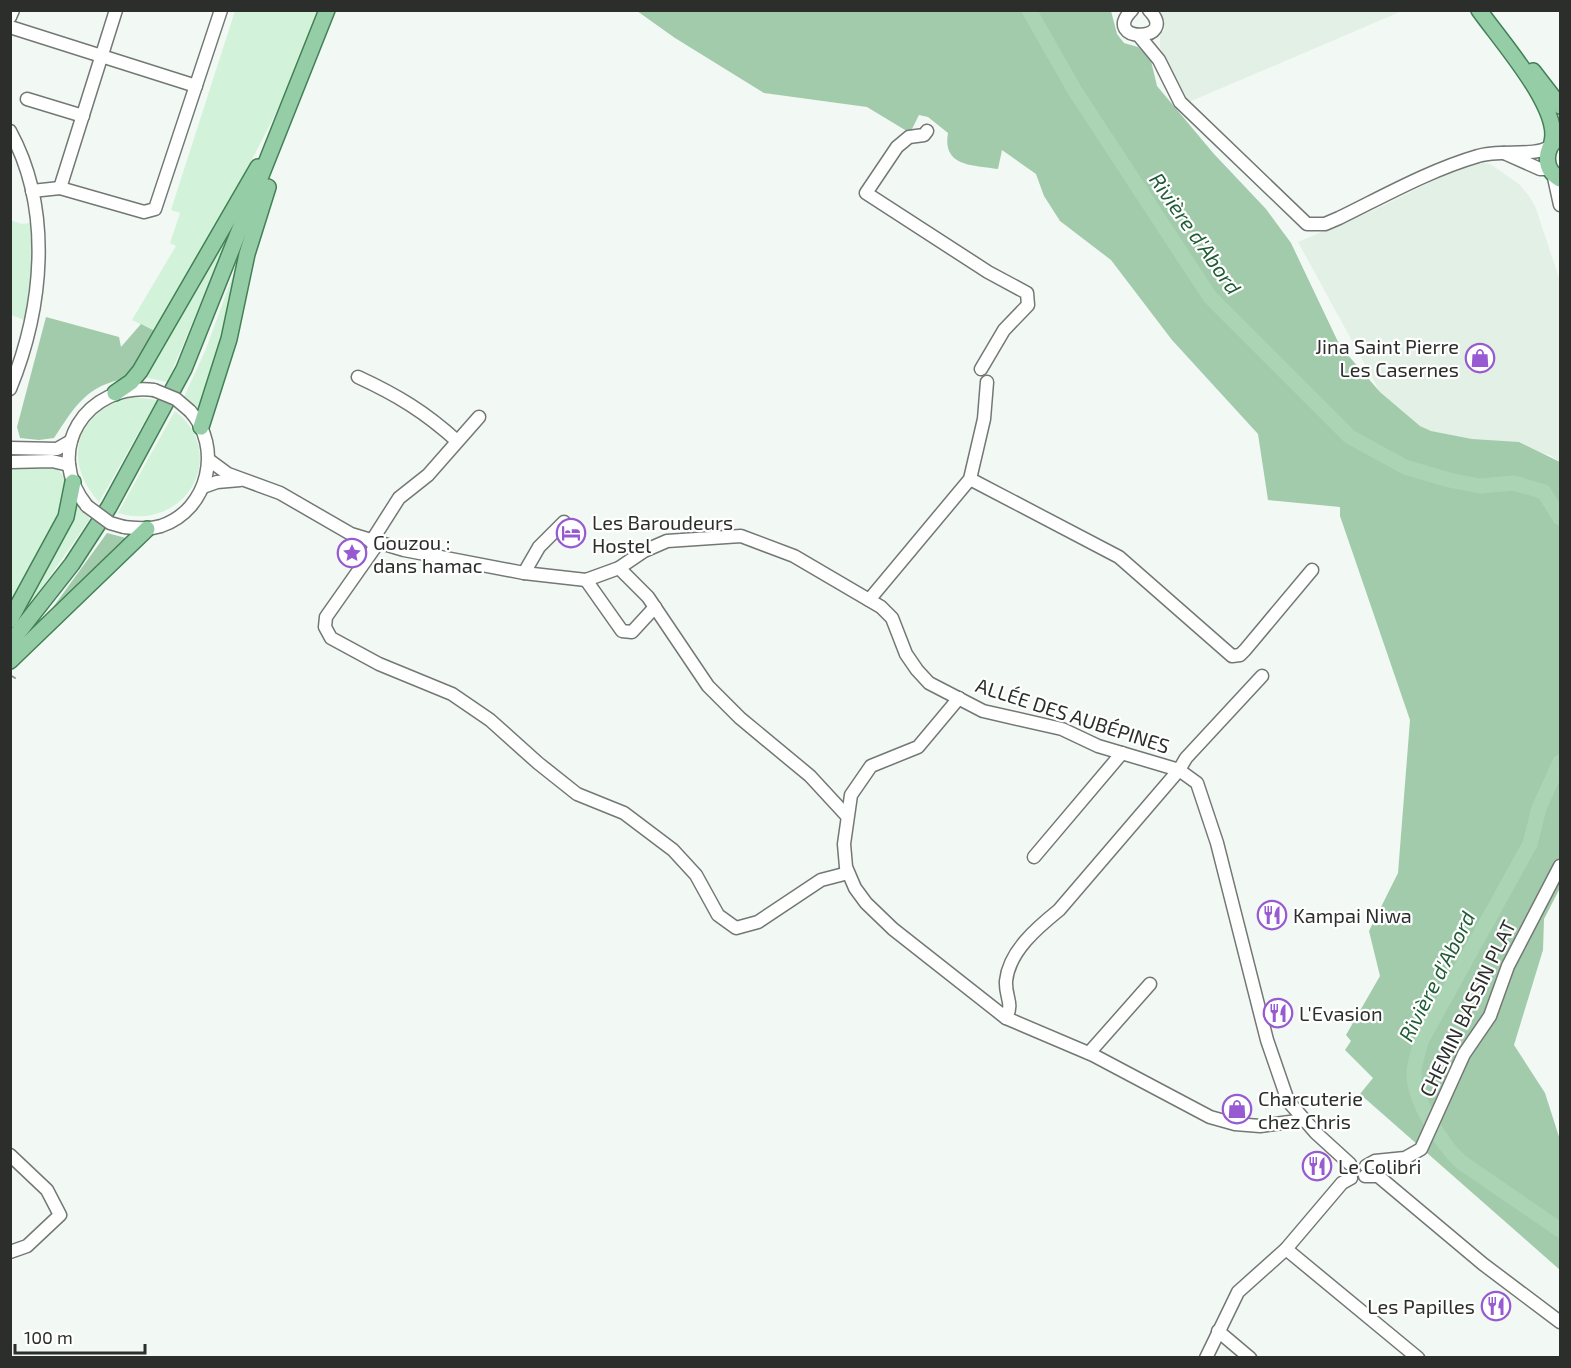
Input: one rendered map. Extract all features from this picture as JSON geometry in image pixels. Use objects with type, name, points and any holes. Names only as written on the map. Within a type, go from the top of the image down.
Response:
[{"type":"main road","points":[[10,643],[72,564],[109,507],[184,369],[327,10]]},
{"type":"main road","points":[[1481,10],[1560,106]]},
{"type":"main road","points":[[1481,10],[1548,108],[1555,131],[1554,142],[1546,156],[1554,174]]},
{"type":"main road","points":[[115,393],[131,382],[140,371],[257,169],[305,70]]},
{"type":"main road","points":[[201,427],[229,339],[247,254],[305,70]]},
{"type":"main road","points":[[10,620],[66,517],[73,482]]},
{"type":"main road","points":[[10,661],[147,529]]},
{"type":"street","points":[[10,17],[13,10]]},
{"type":"street","points":[[60,188],[116,10]]},
{"type":"street","points":[[32,191],[60,188],[144,212],[155,209],[221,10]]},
{"type":"street","points":[[1146,34],[1155,19],[1149,10]]},
{"type":"street","points":[[1126,13],[1129,32],[1146,34]]},
{"type":"street","points":[[10,27],[196,86]]},
{"type":"street","points":[[1146,34],[1180,102],[1303,220],[1317,225],[1339,218],[1468,159],[1500,152],[1541,152],[1554,142]]},
{"type":"street","points":[[27,99],[82,117]]},
{"type":"street","points":[[10,131],[18,146],[32,191],[39,270],[35,311],[10,389]]},
{"type":"street","points":[[927,131],[924,135],[909,137],[897,147],[866,194],[988,272],[1027,293],[1028,305],[1004,330],[981,369]]},
{"type":"street","points":[[1500,152],[1554,174],[1560,205]]},
{"type":"street","points":[[358,377],[394,394],[430,416],[457,441]]},
{"type":"street","points":[[869,600],[970,479],[984,419],[987,382]]},
{"type":"street","points":[[140,389],[154,390],[176,399],[190,411],[201,427],[207,443],[209,460],[203,487],[186,511],[161,526],[147,529],[110,523],[87,506],[73,482],[69,465],[71,441],[83,417],[92,407],[115,393],[140,389]]},
{"type":"street","points":[[479,417],[428,475],[399,498],[374,543],[326,617],[325,627],[331,638],[379,663],[452,694],[490,720],[538,764],[577,794],[624,813],[673,850],[696,876],[718,915],[736,928],[758,922],[821,880],[848,873]]},
{"type":"street","points":[[10,448],[57,449],[71,441]]},
{"type":"street","name":"ALLÉE DES AUBÉPINES","points":[[209,460],[228,474],[280,493],[351,534],[374,543],[524,573],[586,580],[619,568],[667,540],[741,536],[794,556],[881,607],[892,618],[906,654],[929,683],[983,711],[1062,729],[1098,746],[1179,770],[1191,777],[1200,792],[1217,843],[1276,1071],[1288,1101],[1350,1164]]},
{"type":"street","points":[[10,462],[52,461],[69,465]]},
{"type":"street","points":[[970,479],[1119,557],[1232,656],[1240,655],[1245,650],[1312,570]]},
{"type":"street","name":"ALLÉE DES AUBÉPINES","points":[[203,487],[217,482],[247,480]]},
{"type":"street","points":[[524,573],[539,547],[564,522]]},
{"type":"street","points":[[619,568],[656,607],[708,686],[740,718],[810,776],[846,814]]},
{"type":"street","points":[[586,580],[622,631],[627,633],[633,632],[656,607]]},
{"type":"street","points":[[1006,1018],[1011,1008],[1006,982],[1010,966],[1030,937],[1042,922],[1059,909],[1179,770],[1186,758],[1262,676]]},
{"type":"street","points":[[959,698],[918,747],[871,766],[851,795],[846,814],[844,844],[848,873],[866,903],[893,929],[1006,1018],[1089,1053],[1210,1117],[1234,1124],[1260,1126],[1305,1120]]},
{"type":"street","points":[[1034,857],[1122,753]]},
{"type":"street","name":"CHEMIN BASSIN PLAT","points":[[1366,1171],[1375,1161],[1405,1158],[1421,1149],[1464,1054],[1490,1016],[1508,966],[1560,866]]},
{"type":"street","points":[[1089,1053],[1150,984]]},
{"type":"street","points":[[10,1155],[47,1190],[60,1215],[27,1246],[10,1251]]},
{"type":"street","points":[[1366,1171],[1357,1180],[1351,1178],[1348,1173],[1350,1164],[1358,1160],[1366,1171],[1378,1176],[1483,1264],[1560,1322]]},
{"type":"street","points":[[1206,1358],[1238,1292],[1286,1249],[1342,1183],[1351,1178]]},
{"type":"street","points":[[1286,1249],[1418,1358]]},
{"type":"street","points":[[1218,1331],[1250,1358]]},
{"type":"shaded area","points":[[1159,11],[1402,11],[1189,102],[1160,48],[1160,35],[1165,29]]},
{"type":"shaded area","points":[[1482,162],[1490,164],[1519,184],[1529,196],[1535,206],[1560,281],[1560,462],[1550,455],[1431,431],[1420,426],[1380,392],[1298,242],[1374,210],[1443,176]]},
{"type":"green space","points":[[235,11],[322,11],[265,134],[155,331],[132,320],[176,246],[170,243],[180,213],[171,210]]},
{"type":"green space","points":[[637,11],[1111,11],[1117,34],[1124,43],[1138,47],[1151,61],[1157,86],[1214,154],[1266,209],[1291,243],[1340,346],[1380,392],[1420,426],[1431,431],[1472,439],[1519,442],[1560,462],[1560,888],[1544,919],[1543,950],[1514,1045],[1545,1093],[1560,1140],[1560,1270],[1360,1094],[1373,1078],[1345,1050],[1351,1041],[1346,1035],[1380,976],[1369,931],[1398,873],[1410,720],[1340,516],[1340,507],[1268,500],[1258,434],[1172,340],[1111,260],[1060,221],[1044,196],[1036,174],[1002,150],[998,169],[970,165],[955,158],[947,144],[948,133],[928,117],[919,115],[910,133],[867,107],[764,93],[675,38]]},
{"type":"green space","points":[[240,211],[167,382],[144,377]]},
{"type":"green space","points":[[10,220],[22,224],[30,223],[32,268],[25,320],[11,315]]},
{"type":"green space","points":[[242,250],[219,358],[201,412],[184,397],[206,349]]},
{"type":"green space","points":[[46,317],[119,337],[121,347],[141,324],[155,331],[127,378],[101,386],[83,399],[54,438],[39,440],[20,438],[17,427]]},
{"type":"green space","points":[[133,397],[157,400],[99,502],[87,486],[80,469],[78,453],[80,438],[87,424],[99,412],[114,403]]},
{"type":"green space","points":[[175,411],[191,429],[199,448],[199,468],[192,486],[180,501],[163,512],[142,516],[118,513]]},
{"type":"green space","points":[[11,467],[53,467],[59,470],[65,480],[67,491],[64,510],[11,606]]},
{"type":"green space","points":[[77,502],[90,519],[15,626],[68,529]]},
{"type":"green space","points":[[107,533],[126,538],[51,610]]},
{"type":"waterway","name":"Rivière d'Abord","points":[[1029,10],[1075,91],[1210,297],[1350,437],[1405,467],[1449,480],[1480,486],[1514,483],[1544,492],[1560,518]]},
{"type":"waterway","points":[[10,675],[15,678]]},
{"type":"waterway","name":"Rivière d'Abord","points":[[1560,762],[1539,808],[1530,844],[1421,1041],[1414,1073],[1423,1108],[1453,1154],[1461,1162],[1560,1230]]},
{"type":"place","name":"Jina Saint Pierre Les Casernes","points":[[1480,358]]},
{"type":"place","name":"Les Baroudeurs Hostel","points":[[571,533]]},
{"type":"place","name":"Gouzou : dans hamac","points":[[352,553]]},
{"type":"place","name":"Kampai Niwa","points":[[1272,915]]},
{"type":"place","name":"L'Evasion","points":[[1278,1013]]},
{"type":"place","name":"Charcuterie chez Chris","points":[[1237,1109]]},
{"type":"place","name":"Le Colibri","points":[[1317,1166]]},
{"type":"place","name":"Les Papilles","points":[[1496,1306]]}]
